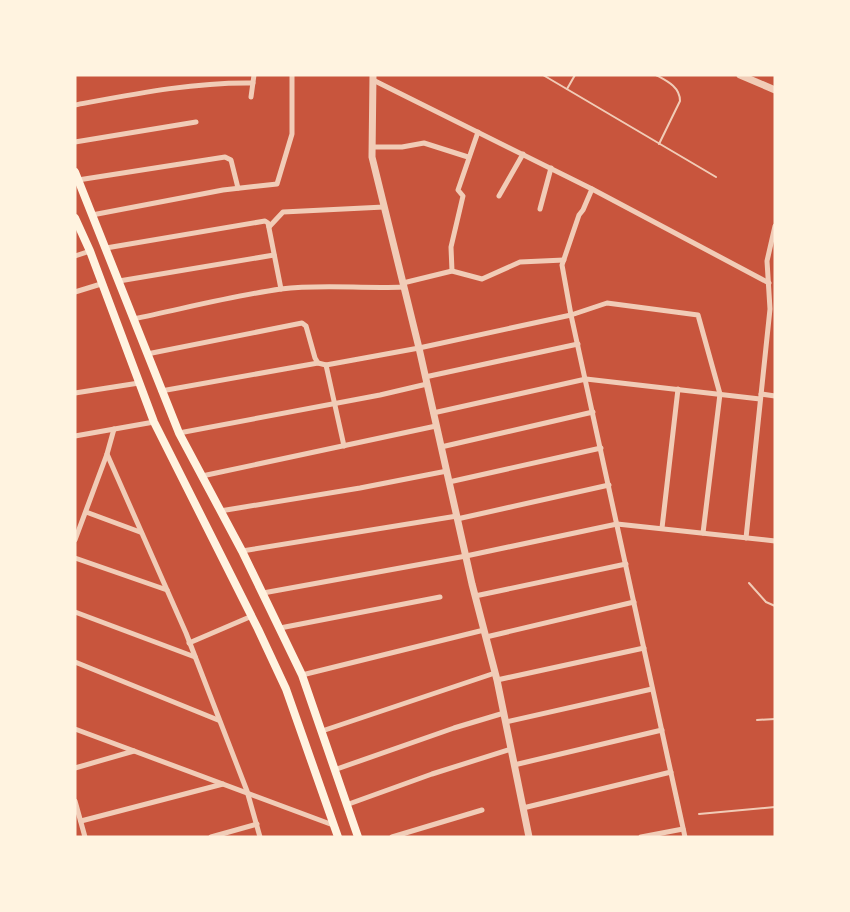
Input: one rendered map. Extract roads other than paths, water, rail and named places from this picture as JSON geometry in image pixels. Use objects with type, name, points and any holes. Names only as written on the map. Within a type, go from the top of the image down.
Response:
[{"type":"main road","points":[[77,176],[179,433],[242,551],[302,675],[358,837]]},
{"type":"main road","points":[[75,221],[90,251],[154,422],[252,616],[286,689],[338,837]]},
{"type":"street","points":[[251,97],[254,75]]},
{"type":"street","points":[[92,215],[238,188],[278,183],[292,134],[292,75]]},
{"type":"street","points":[[754,75],[775,90]]},
{"type":"street","points":[[742,76],[763,83]]},
{"type":"street","points":[[529,837],[496,677],[372,157],[373,77],[769,283]]},
{"type":"street","points":[[75,105],[190,85],[253,83]]},
{"type":"street","points":[[75,142],[196,122]]},
{"type":"street","points":[[452,271],[451,247],[462,196],[458,190],[478,132]]},
{"type":"street","points":[[372,147],[402,147],[424,143],[468,157]]},
{"type":"street","points":[[500,196],[523,154]]},
{"type":"street","points":[[77,176],[225,158],[231,160],[238,188]]},
{"type":"street","points":[[540,209],[551,168]]},
{"type":"street","points":[[592,189],[579,215],[562,265],[685,837]]},
{"type":"street","points":[[269,227],[283,212],[384,207]]},
{"type":"street","points":[[106,248],[265,221],[269,227],[281,289]]},
{"type":"street","points":[[746,538],[772,306],[766,261],[775,226]]},
{"type":"street","points":[[75,256],[90,251]]},
{"type":"street","points":[[119,281],[274,255]]},
{"type":"street","points":[[133,319],[281,289],[320,287],[369,289],[404,285],[452,271],[482,279],[520,262],[564,260]]},
{"type":"street","points":[[75,292],[101,284]]},
{"type":"street","points":[[161,391],[318,363],[326,365],[419,348],[571,315],[607,303],[698,315],[720,394],[703,533]]},
{"type":"street","points":[[147,354],[302,323],[306,326],[318,363]]},
{"type":"street","points":[[179,433],[335,404],[578,344]]},
{"type":"street","points":[[326,365],[344,446]]},
{"type":"street","points":[[433,413],[585,378],[720,394],[775,396]]},
{"type":"street","points":[[75,393],[139,383]]},
{"type":"street","points":[[662,528],[678,389]]},
{"type":"street","points":[[441,447],[593,412]]},
{"type":"street","points":[[75,436],[154,422]]},
{"type":"street","points":[[202,476],[436,426]]},
{"type":"street","points":[[75,540],[114,429]]},
{"type":"street","points":[[449,482],[601,448]]},
{"type":"street","points":[[107,454],[195,657],[247,791],[260,837]]},
{"type":"street","points":[[220,511],[447,471]]},
{"type":"street","points":[[242,551],[457,517],[609,486]]},
{"type":"street","points":[[86,512],[141,532]]},
{"type":"street","points":[[263,593],[466,556],[617,524],[775,541]]},
{"type":"street","points":[[75,558],[166,590]]},
{"type":"street","points":[[475,596],[626,564]]},
{"type":"street","points":[[280,628],[440,597]]},
{"type":"street","points":[[302,675],[634,602]]},
{"type":"street","points":[[75,612],[195,657]]},
{"type":"street","points":[[189,643],[252,616]]},
{"type":"street","points":[[321,731],[496,677],[644,648]]},
{"type":"street","points":[[75,662],[218,720]]},
{"type":"street","points":[[506,722],[652,689]]},
{"type":"street","points":[[334,770],[443,731],[504,713]]},
{"type":"street","points":[[75,729],[247,791],[333,825]]},
{"type":"street","points":[[514,765],[662,730]]},
{"type":"street","points":[[346,805],[511,749]]},
{"type":"street","points":[[75,768],[135,751]]},
{"type":"street","points":[[523,808],[671,772]]},
{"type":"street","points":[[81,821],[225,783]]},
{"type":"street","points":[[75,801],[86,837]]},
{"type":"street","points":[[392,837],[482,810]]},
{"type":"street","points":[[211,837],[256,824]]},
{"type":"street","points":[[641,837],[683,828]]},
{"type":"lane","points":[[543,75],[716,177]]},
{"type":"lane","points":[[567,89],[574,75]]},
{"type":"lane","points":[[656,75],[676,88],[680,94],[680,101],[659,144]]},
{"type":"lane","points":[[749,583],[766,602],[775,606]]},
{"type":"lane","points":[[757,720],[775,719]]},
{"type":"lane","points":[[699,814],[775,807]]}]
